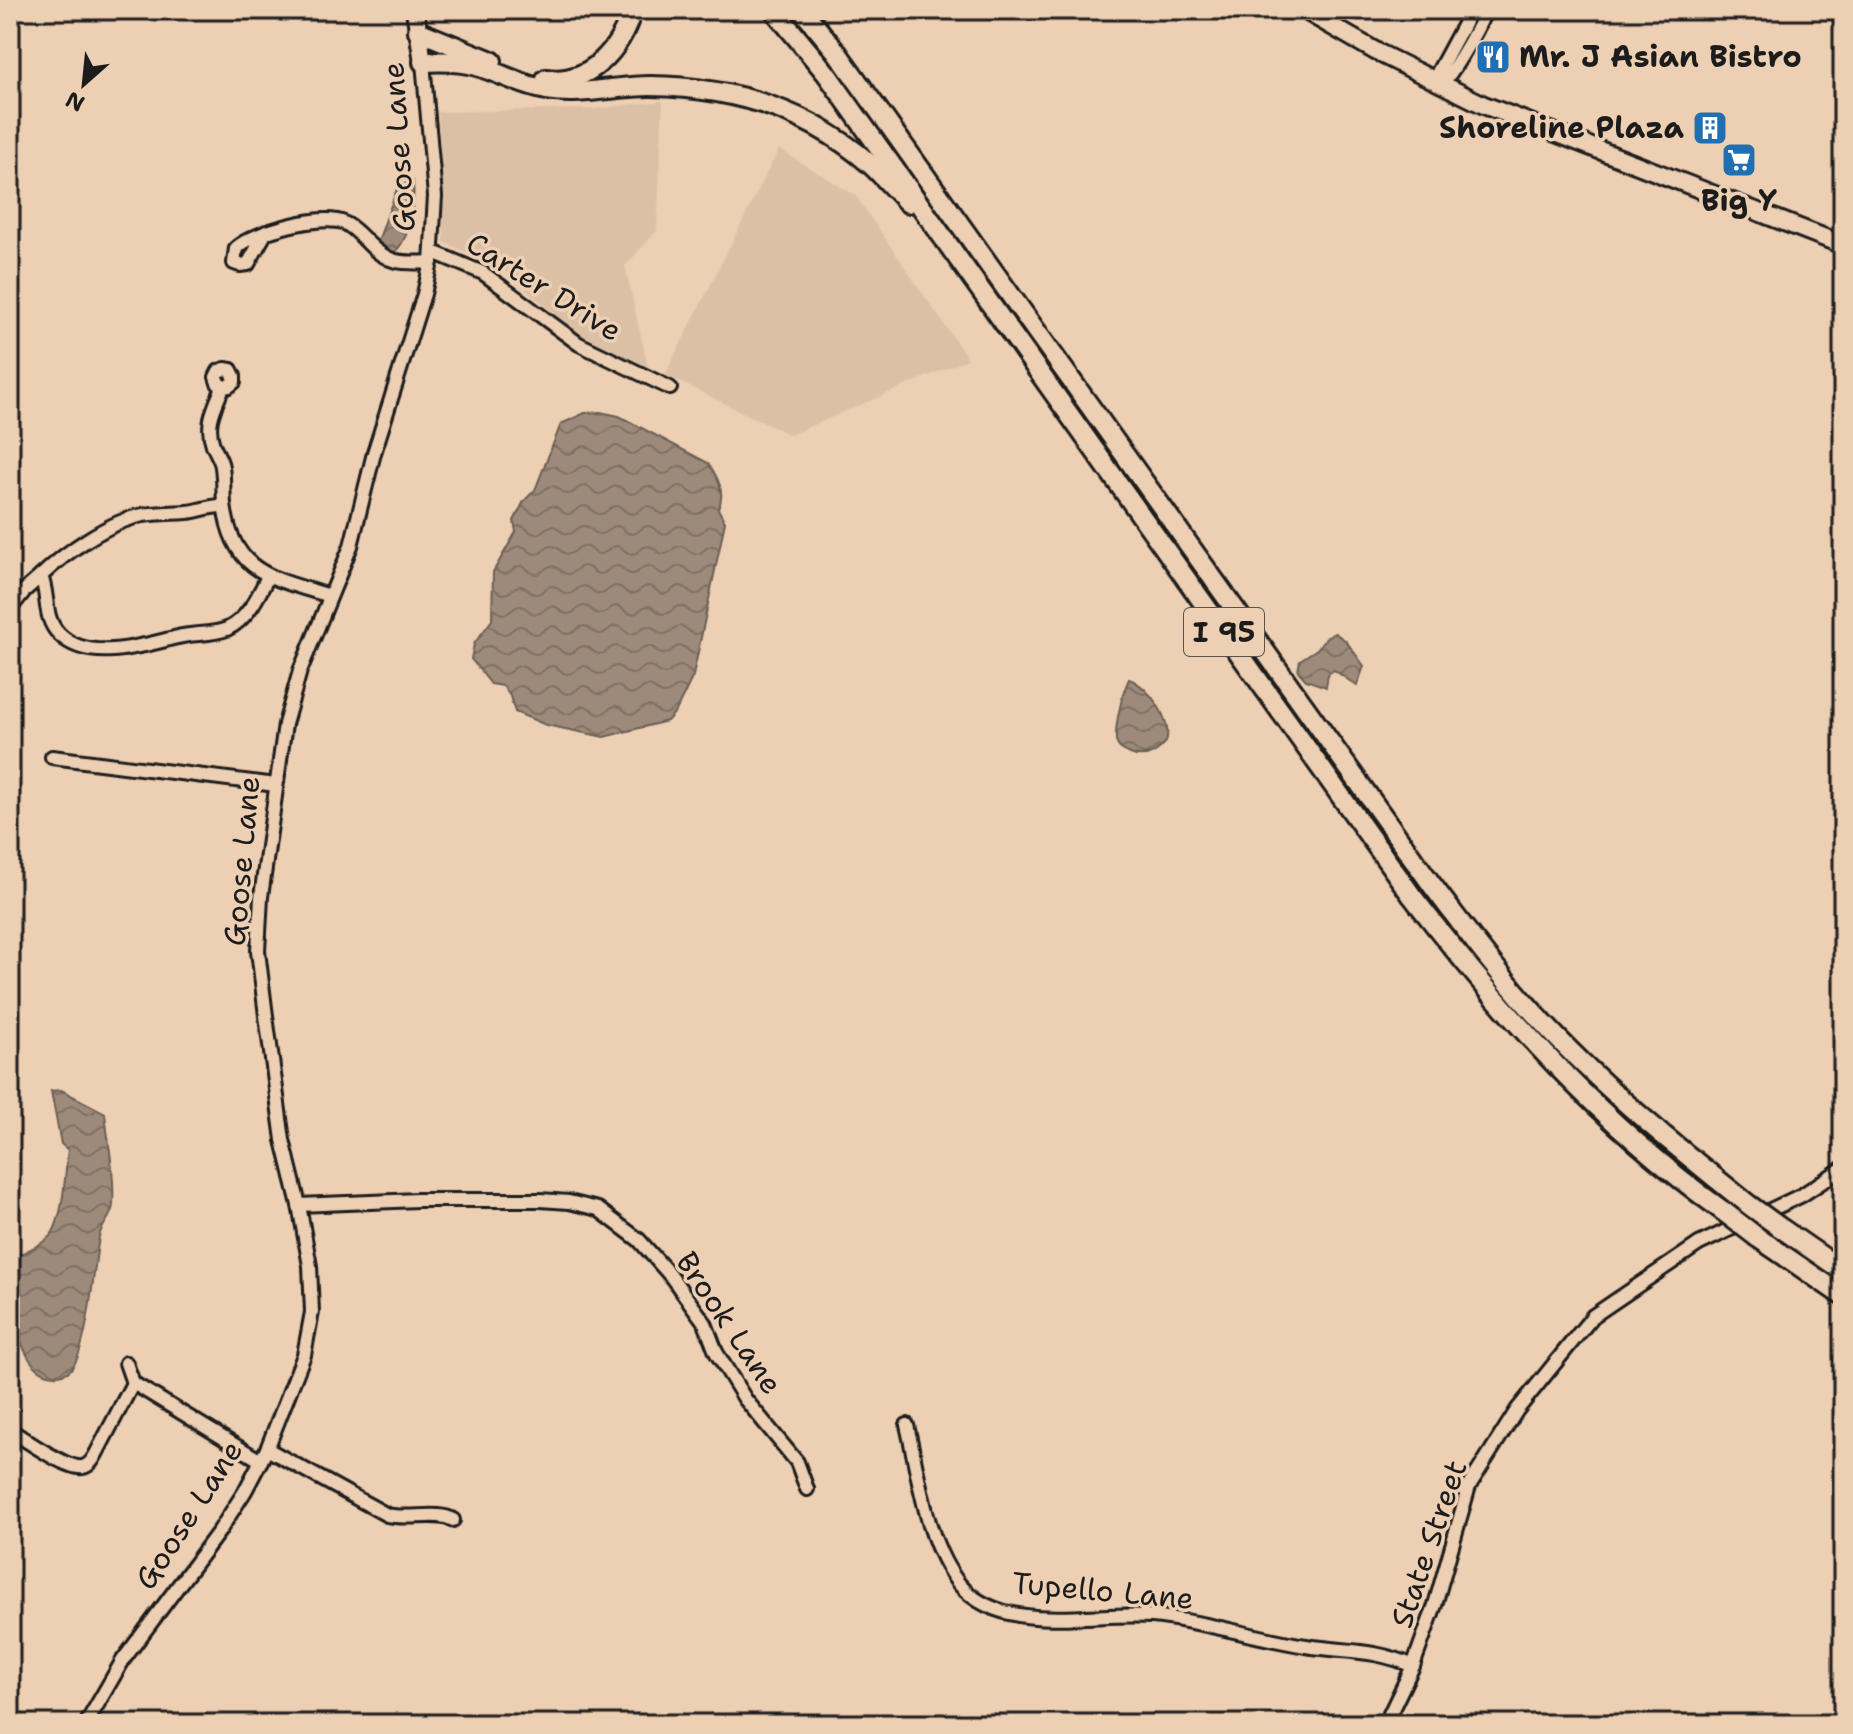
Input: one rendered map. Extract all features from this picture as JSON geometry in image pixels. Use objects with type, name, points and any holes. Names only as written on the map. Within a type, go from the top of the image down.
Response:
[{"type":"highway","points":[[418,31],[532,77],[557,80],[583,75],[603,61],[620,39],[632,10]]},
{"type":"highway","name":"I 95","points":[[774,10],[826,73],[1393,870],[1478,981],[1542,1053],[1612,1120],[1685,1183],[1843,1296]]},
{"type":"highway","name":"I 95","points":[[802,10],[836,51],[1483,953],[1537,1016],[1606,1086],[1749,1205],[1843,1271]]},
{"type":"highway","points":[[423,62],[449,61],[476,66],[549,90],[689,87],[769,104],[837,139],[870,164],[909,204],[989,300]]},
{"type":"main road","name":"Goose Lane","points":[[415,10],[423,62]]},
{"type":"main road","points":[[1304,10],[1440,85],[1522,121],[1843,245]]},
{"type":"street","points":[[1461,10],[1465,22],[1438,72],[1440,85],[1449,79],[1470,37],[1481,24],[1485,10]]},
{"type":"street","name":"Goose Lane","points":[[86,1724],[123,1660],[220,1530],[264,1455],[301,1365],[312,1312],[310,1266],[283,1140],[258,951],[261,897],[285,724],[296,684],[351,546],[384,415],[424,294],[432,257],[435,196],[423,62]]},
{"type":"street","points":[[266,232],[305,223],[341,221],[354,228],[377,253],[393,262],[432,257]]},
{"type":"street","name":"Carter Drive","points":[[432,257],[483,273],[579,344],[670,388]]},
{"type":"street","points":[[223,387],[209,423],[212,444],[222,463],[224,506],[233,541],[245,560],[268,576],[330,596]]},
{"type":"street","points":[[10,609],[25,590],[80,544],[142,515],[224,506]]},
{"type":"street","points":[[41,576],[46,587],[49,616],[60,635],[71,643],[90,648],[127,650],[179,636],[228,629],[245,615],[268,576]]},
{"type":"street","points":[[52,757],[276,785]]},
{"type":"street","name":"State Street","points":[[1385,1724],[1413,1666],[1435,1605],[1469,1486],[1517,1410],[1593,1316],[1699,1244],[1802,1195],[1843,1168]]},
{"type":"street","name":"Brook Lane","points":[[299,1205],[509,1199],[569,1202],[598,1209],[639,1240],[670,1275],[705,1323],[716,1352],[745,1399],[797,1462],[807,1489]]},
{"type":"street","points":[[126,1363],[133,1383],[264,1455],[387,1515],[404,1519],[444,1515],[453,1520]]},
{"type":"street","points":[[10,1430],[73,1466],[85,1466],[96,1454],[133,1383]]},
{"type":"street","name":"Tupello Lane","points":[[907,1425],[938,1550],[962,1587],[993,1607],[1024,1617],[1152,1616],[1309,1646],[1389,1655],[1413,1666]]},
{"type":"shaded area","points":[[663,101],[657,231],[625,266],[648,367],[604,348],[568,326],[500,267],[444,242],[438,112],[593,109]]},
{"type":"shaded area","points":[[779,149],[856,196],[968,359],[790,435],[665,375]]},
{"type":"water","points":[[413,181],[412,211],[407,232],[403,242],[390,256],[377,244],[398,186]]},
{"type":"water","points":[[585,413],[619,416],[708,463],[720,485],[718,509],[725,522],[693,676],[676,711],[667,721],[604,737],[546,725],[515,712],[503,686],[491,684],[471,659],[474,644],[492,620],[493,572],[516,532],[514,521],[524,501],[535,490],[561,424]]},
{"type":"water","points":[[1335,633],[1346,641],[1364,666],[1357,686],[1334,670],[1328,674],[1326,687],[1306,680],[1298,671],[1300,660]]},
{"type":"water","points":[[1129,679],[1151,696],[1166,724],[1166,742],[1154,753],[1144,756],[1124,751],[1116,740],[1120,709]]},
{"type":"water","points":[[61,1090],[105,1113],[113,1194],[112,1210],[99,1237],[82,1344],[71,1369],[57,1375],[38,1369],[32,1362],[10,1318],[10,1259],[45,1241],[57,1224],[68,1150],[61,1144],[51,1091]]},
{"type":"place","name":"Mr. J Asian Bistro","points":[[1493,57]]},
{"type":"place","name":"Shoreline Plaza","points":[[1710,128]]},
{"type":"place","name":"Big Y","points":[[1739,160]]}]
